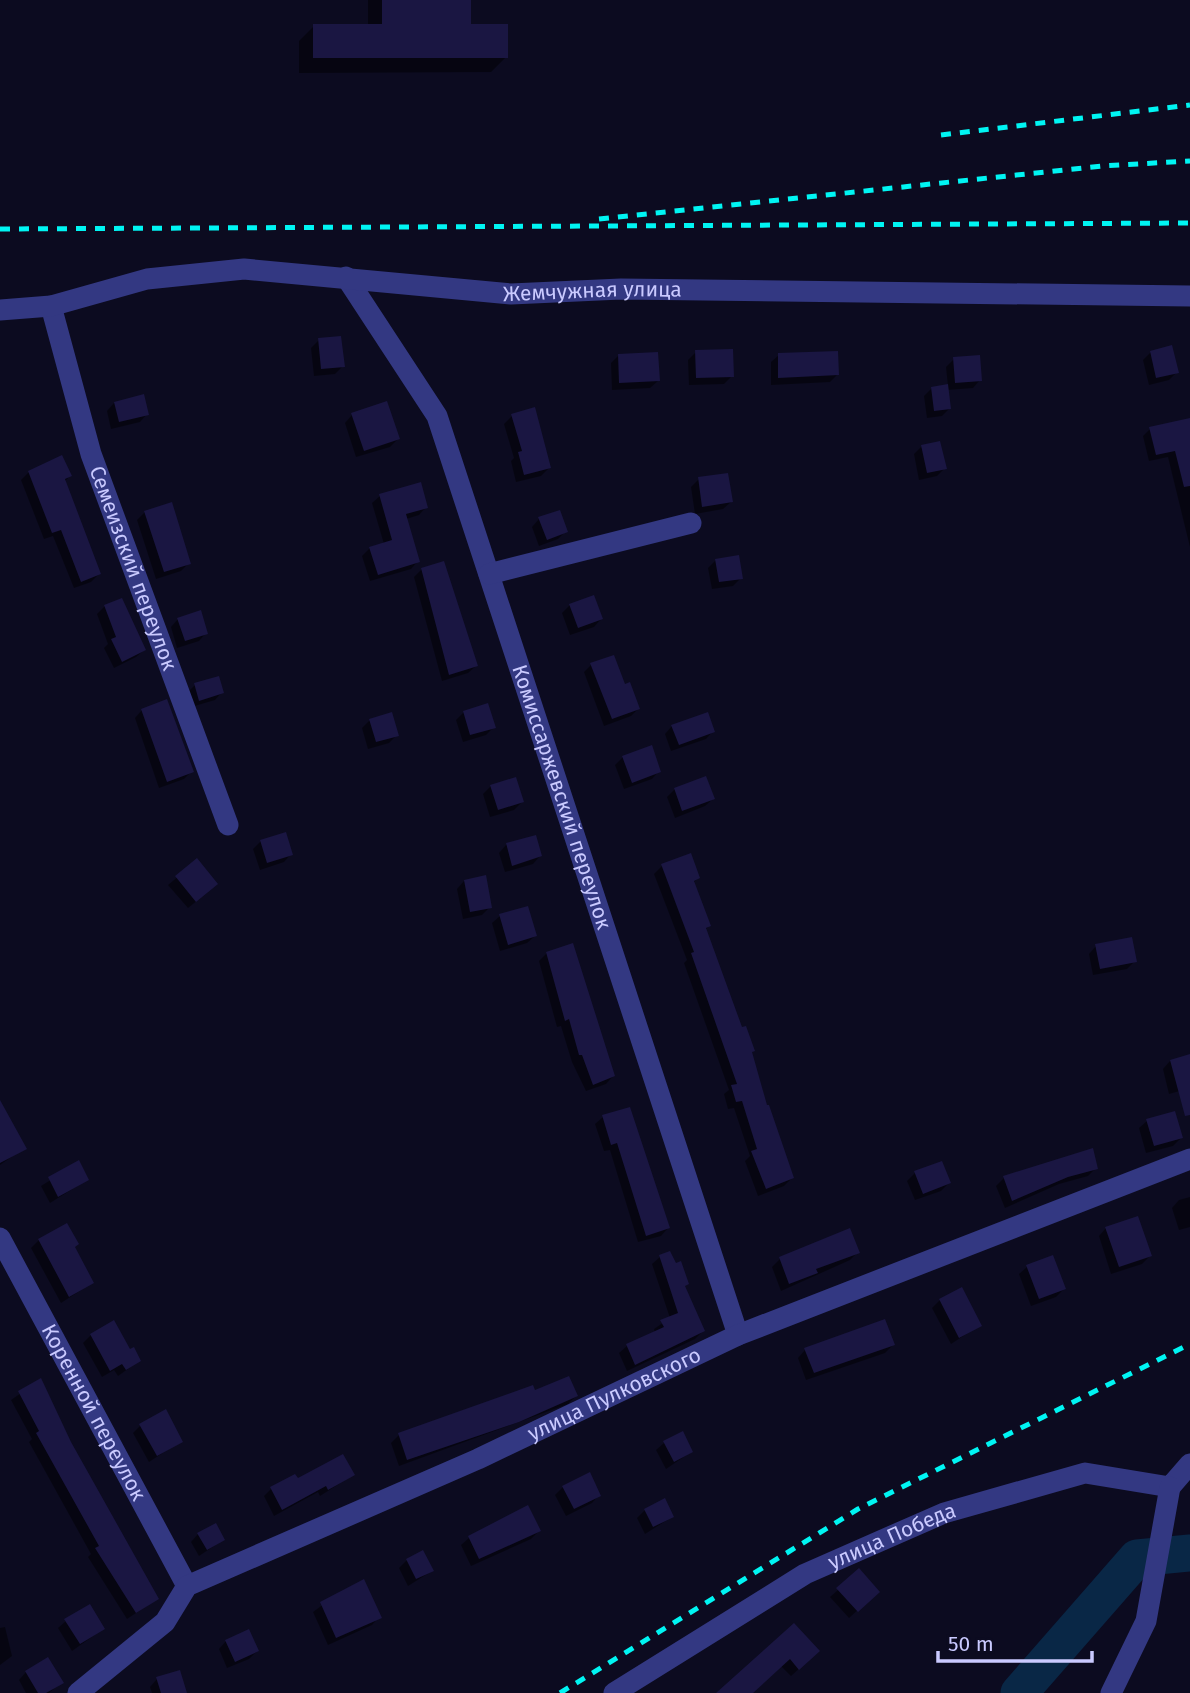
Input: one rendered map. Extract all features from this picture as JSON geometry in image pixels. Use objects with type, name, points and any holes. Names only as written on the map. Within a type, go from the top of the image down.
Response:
[{"type":"street","name":"Жемчужная улица","points":[[0,310],[51,306],[146,279],[244,269],[511,294],[621,289],[1190,296]]},
{"type":"street","name":"Комиссаржевский переулок","points":[[346,277],[437,416],[738,1335]]},
{"type":"street","name":"Семеизский переулок","points":[[51,306],[92,454],[228,825]]},
{"type":"street","points":[[489,574],[691,523]]},
{"type":"street","name":"улица Пулковского","points":[[187,1586],[478,1459],[738,1335],[1190,1159]]},
{"type":"street","name":"Коренной переулок","points":[[0,1238],[187,1586]]},
{"type":"street","points":[[1111,1693],[1146,1620],[1170,1487],[1190,1464]]},
{"type":"street","name":"улица Победа","points":[[614,1693],[805,1574],[944,1513],[1085,1472],[1170,1487]]},
{"type":"street","points":[[78,1693],[165,1622],[187,1586]]},
{"type":"building","points":[[382,0],[471,0],[471,24],[508,24],[508,58],[313,58],[313,24],[382,24]]},
{"type":"building","points":[[341,336],[345,367],[321,369],[318,338]]},
{"type":"building","points":[[1172,345],[1179,373],[1156,378],[1150,351]]},
{"type":"building","points":[[733,349],[734,377],[696,378],[695,350]]},
{"type":"building","points":[[838,351],[839,375],[778,378],[778,353]]},
{"type":"building","points":[[658,352],[660,381],[619,383],[618,354]]},
{"type":"building","points":[[980,355],[982,381],[955,383],[953,357]]},
{"type":"building","points":[[948,384],[951,409],[934,411],[931,387]]},
{"type":"building","points":[[144,394],[149,415],[119,422],[114,402]]},
{"type":"building","points":[[387,401],[400,439],[364,451],[351,413]]},
{"type":"building","points":[[535,407],[551,468],[524,475],[518,452],[522,451],[511,414]]},
{"type":"building","points":[[1190,418],[1190,486],[1184,487],[1175,451],[1156,455],[1149,427]]},
{"type":"building","points":[[940,441],[947,469],[927,473],[921,445]]},
{"type":"building","points":[[62,455],[72,476],[65,479],[101,574],[81,582],[61,530],[52,533],[28,471]]},
{"type":"building","points":[[728,473],[733,502],[702,507],[698,477]]},
{"type":"building","points":[[421,482],[428,508],[406,514],[420,562],[378,575],[369,547],[392,540],[379,494]]},
{"type":"building","points":[[172,502],[191,564],[164,572],[144,511]]},
{"type":"building","points":[[560,510],[568,532],[547,540],[538,517]]},
{"type":"building","points":[[739,555],[743,579],[719,582],[715,559]]},
{"type":"building","points":[[444,561],[478,666],[449,675],[421,568]]},
{"type":"building","points":[[594,595],[603,619],[578,628],[569,604]]},
{"type":"building","points":[[122,598],[146,650],[122,662],[111,639],[116,637],[104,605]]},
{"type":"building","points":[[201,610],[208,634],[185,641],[177,618]]},
{"type":"building","points":[[614,655],[625,684],[630,682],[640,709],[612,719],[590,663]]},
{"type":"building","points":[[219,676],[224,693],[199,701],[194,683]]},
{"type":"building","points":[[167,699],[194,772],[167,782],[141,709]]},
{"type":"building","points":[[488,703],[496,728],[470,735],[463,711]]},
{"type":"building","points":[[392,712],[399,736],[376,742],[369,719]]},
{"type":"building","points":[[708,712],[715,732],[679,745],[671,725]]},
{"type":"building","points":[[652,745],[661,772],[632,783],[622,756]]},
{"type":"building","points":[[706,776],[715,799],[682,811],[674,788]]},
{"type":"building","points":[[516,777],[524,802],[498,810],[490,785]]},
{"type":"building","points":[[286,832],[293,855],[267,863],[260,840]]},
{"type":"building","points":[[536,835],[542,856],[512,866],[506,843]]},
{"type":"building","points":[[691,853],[700,878],[694,881],[711,926],[706,928],[742,1027],[746,1026],[755,1051],[752,1052],[767,1105],[794,1178],[766,1189],[751,1151],[757,1149],[742,1101],[736,1102],[731,1085],[737,1084],[691,953],[694,952],[661,864]]},
{"type":"building","points":[[197,858],[218,884],[196,902],[175,876]]},
{"type":"building","points":[[486,875],[492,908],[470,912],[464,880]]},
{"type":"building","points":[[528,906],[537,936],[508,945],[499,914]]},
{"type":"building","points":[[1132,937],[1137,962],[1100,969],[1095,944]]},
{"type":"building","points":[[573,943],[615,1076],[593,1085],[582,1055],[579,1055],[569,1019],[565,1021],[546,952]]},
{"type":"building","points":[[1190,1054],[1190,1115],[1185,1116],[1170,1060]]},
{"type":"building","points":[[0,1100],[27,1149],[0,1163]]},
{"type":"building","points":[[630,1107],[670,1228],[646,1236],[617,1143],[611,1145],[602,1115]]},
{"type":"building","points":[[1175,1111],[1183,1138],[1154,1146],[1146,1119]]},
{"type":"building","points":[[1093,1148],[1098,1169],[1068,1177],[1012,1201],[1003,1176]]},
{"type":"building","points":[[79,1160],[89,1180],[58,1197],[48,1177]]},
{"type":"building","points":[[942,1161],[951,1183],[923,1194],[914,1171]]},
{"type":"building","points":[[1138,1216],[1152,1256],[1119,1267],[1105,1227]]},
{"type":"building","points":[[67,1223],[79,1244],[75,1247],[94,1283],[69,1297],[38,1239]]},
{"type":"building","points":[[850,1228],[860,1253],[816,1269],[818,1273],[789,1284],[779,1257]]},
{"type":"building","points":[[670,1251],[676,1263],[681,1261],[689,1284],[685,1286],[705,1331],[635,1365],[626,1344],[664,1327],[660,1320],[678,1313],[659,1255]]},
{"type":"building","points":[[1053,1255],[1066,1289],[1039,1299],[1026,1265]]},
{"type":"building","points":[[962,1287],[982,1326],[959,1338],[939,1299]]},
{"type":"building","points":[[885,1319],[895,1345],[814,1373],[804,1348]]},
{"type":"building","points":[[114,1320],[130,1349],[134,1347],[141,1361],[126,1370],[122,1364],[110,1371],[90,1334]]},
{"type":"building","points":[[569,1376],[578,1396],[519,1422],[407,1460],[398,1433],[533,1385],[535,1390]]},
{"type":"building","points":[[41,1378],[71,1442],[159,1599],[136,1613],[95,1548],[99,1546],[36,1433],[39,1431],[18,1391]]},
{"type":"building","points":[[166,1409],[183,1442],[157,1456],[139,1424]]},
{"type":"building","points":[[683,1431],[693,1452],[674,1462],[663,1441]]},
{"type":"building","points":[[343,1454],[355,1475],[328,1490],[326,1486],[282,1510],[270,1487],[295,1474],[298,1478]]},
{"type":"building","points":[[590,1472],[601,1496],[574,1509],[562,1486]]},
{"type":"building","points":[[665,1498],[674,1517],[653,1527],[644,1509]]},
{"type":"building","points":[[528,1505],[541,1531],[479,1559],[468,1536]]},
{"type":"building","points":[[216,1523],[225,1540],[207,1550],[197,1533]]},
{"type":"building","points":[[423,1550],[434,1571],[416,1579],[406,1559]]},
{"type":"building","points":[[859,1568],[880,1592],[858,1612],[836,1588]]},
{"type":"building","points":[[364,1579],[382,1618],[336,1638],[320,1602]]},
{"type":"building","points":[[90,1604],[105,1629],[80,1644],[64,1619]]},
{"type":"building","points":[[794,1623],[820,1651],[799,1670],[790,1659],[753,1693],[716,1693]]},
{"type":"building","points":[[249,1629],[259,1651],[235,1662],[225,1640]]},
{"type":"building","points":[[48,1657],[64,1683],[46,1693],[38,1693],[25,1671]]},
{"type":"building","points":[[180,1670],[187,1693],[161,1693],[156,1677]]},
{"type":"waterway","points":[[1019,1693],[1137,1558],[1190,1553]]},
{"type":"railway","points":[[941,135],[1190,105]]},
{"type":"railway","points":[[599,219],[1102,166],[1190,161]]},
{"type":"railway","points":[[0,229],[1190,223]]},
{"type":"railway","points":[[560,1693],[858,1509],[1190,1344]]}]
